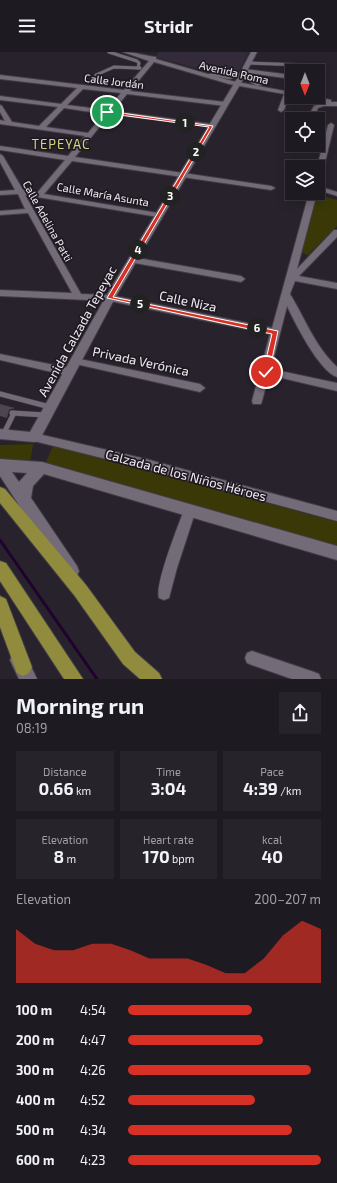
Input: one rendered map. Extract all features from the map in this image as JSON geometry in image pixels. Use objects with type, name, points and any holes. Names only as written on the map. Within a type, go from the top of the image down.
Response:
[{"type":"main road","points":[[0,493],[80,590],[129,658],[153,679]]},
{"type":"main road","points":[[0,568],[74,679]]},
{"type":"main road","points":[[0,604],[26,673]]},
{"type":"street","name":"Avenida Roma","points":[[126,52],[136,53],[213,77],[241,78],[258,87],[285,91]]},
{"type":"street","name":"Avenida Calzada Tepeyac","points":[[34,437],[110,298],[158,215],[241,78],[254,52]]},
{"type":"street","points":[[39,195],[124,92],[141,68],[153,59]]},
{"type":"street","name":"Calle Jordán","points":[[0,77],[225,104]]},
{"type":"street","points":[[213,77],[285,77]]},
{"type":"street","points":[[213,77],[231,93],[245,88],[258,87]]},
{"type":"street","points":[[241,78],[258,87]]},
{"type":"street","points":[[41,128],[81,87]]},
{"type":"street","points":[[0,98],[211,126]]},
{"type":"street","points":[[325,98],[336,102]]},
{"type":"street","points":[[325,100],[336,102]]},
{"type":"street","points":[[281,110],[285,102]]},
{"type":"street","points":[[314,112],[316,107],[323,104],[336,102]]},
{"type":"street","points":[[0,107],[10,124]]},
{"type":"street","points":[[0,122],[88,135]]},
{"type":"street","points":[[323,160],[329,142],[325,122]]},
{"type":"street","points":[[0,148],[271,188]]},
{"type":"street","name":"Calle Adelina Patti","points":[[1,162],[20,192],[29,211],[78,295]]},
{"type":"street","points":[[325,190],[337,194]]},
{"type":"street","name":"Calle María Asunta","points":[[0,192],[20,192],[158,215]]},
{"type":"street","points":[[257,401],[312,200]]},
{"type":"street","points":[[0,213],[29,211]]},
{"type":"street","points":[[292,278],[337,232]]},
{"type":"street","points":[[132,260],[241,279]]},
{"type":"street","points":[[292,278],[337,286]]},
{"type":"street","name":"Calle Niza","points":[[0,293],[78,295],[110,298],[275,332]]},
{"type":"street","points":[[287,296],[308,340],[320,356],[337,373]]},
{"type":"street","points":[[0,356],[69,372]]},
{"type":"street","name":"Privada Verónica","points":[[76,361],[200,388]]},
{"type":"street","points":[[266,372],[337,387]]},
{"type":"street","points":[[2,434],[34,437]]},
{"type":"street","name":"Calzada de los Niños Héroes","points":[[34,437],[146,464],[337,516]]},
{"type":"street","points":[[0,465],[42,468],[337,553]]},
{"type":"street","points":[[0,465],[59,551],[80,590]]},
{"type":"street","points":[[24,500],[26,483],[42,468]]},
{"type":"street","points":[[164,594],[170,568],[190,510]]},
{"type":"street","points":[[0,626],[26,673]]},
{"type":"street","points":[[252,658],[314,679]]},
{"type":"lane","points":[[96,75],[114,67],[141,68],[137,61],[109,52]]},
{"type":"lane","points":[[248,63],[285,64]]},
{"type":"lane","points":[[0,394],[48,411]]},
{"type":"lane","points":[[2,434],[13,413],[48,411]]},
{"type":"shaded area","points":[[159,52],[249,52],[238,72],[221,75],[155,57]]},
{"type":"shaded area","points":[[325,197],[337,200],[337,226],[308,255],[300,252],[314,200],[325,200]]},
{"type":"shaded area","points":[[33,444],[30,463],[0,462],[0,445]]},
{"type":"shaded area","points":[[53,446],[337,522],[337,549],[44,466]]},
{"type":"building","points":[[0,404],[15,408],[9,410],[7,418],[0,416]]},
{"type":"waterway","points":[[0,540],[97,679]]},
{"type":"district","name":"TEPEYAC","points":[[61,144]]},
{"type":"route","points":[[107,112],[211,126],[110,298],[275,332],[266,372]]}]
